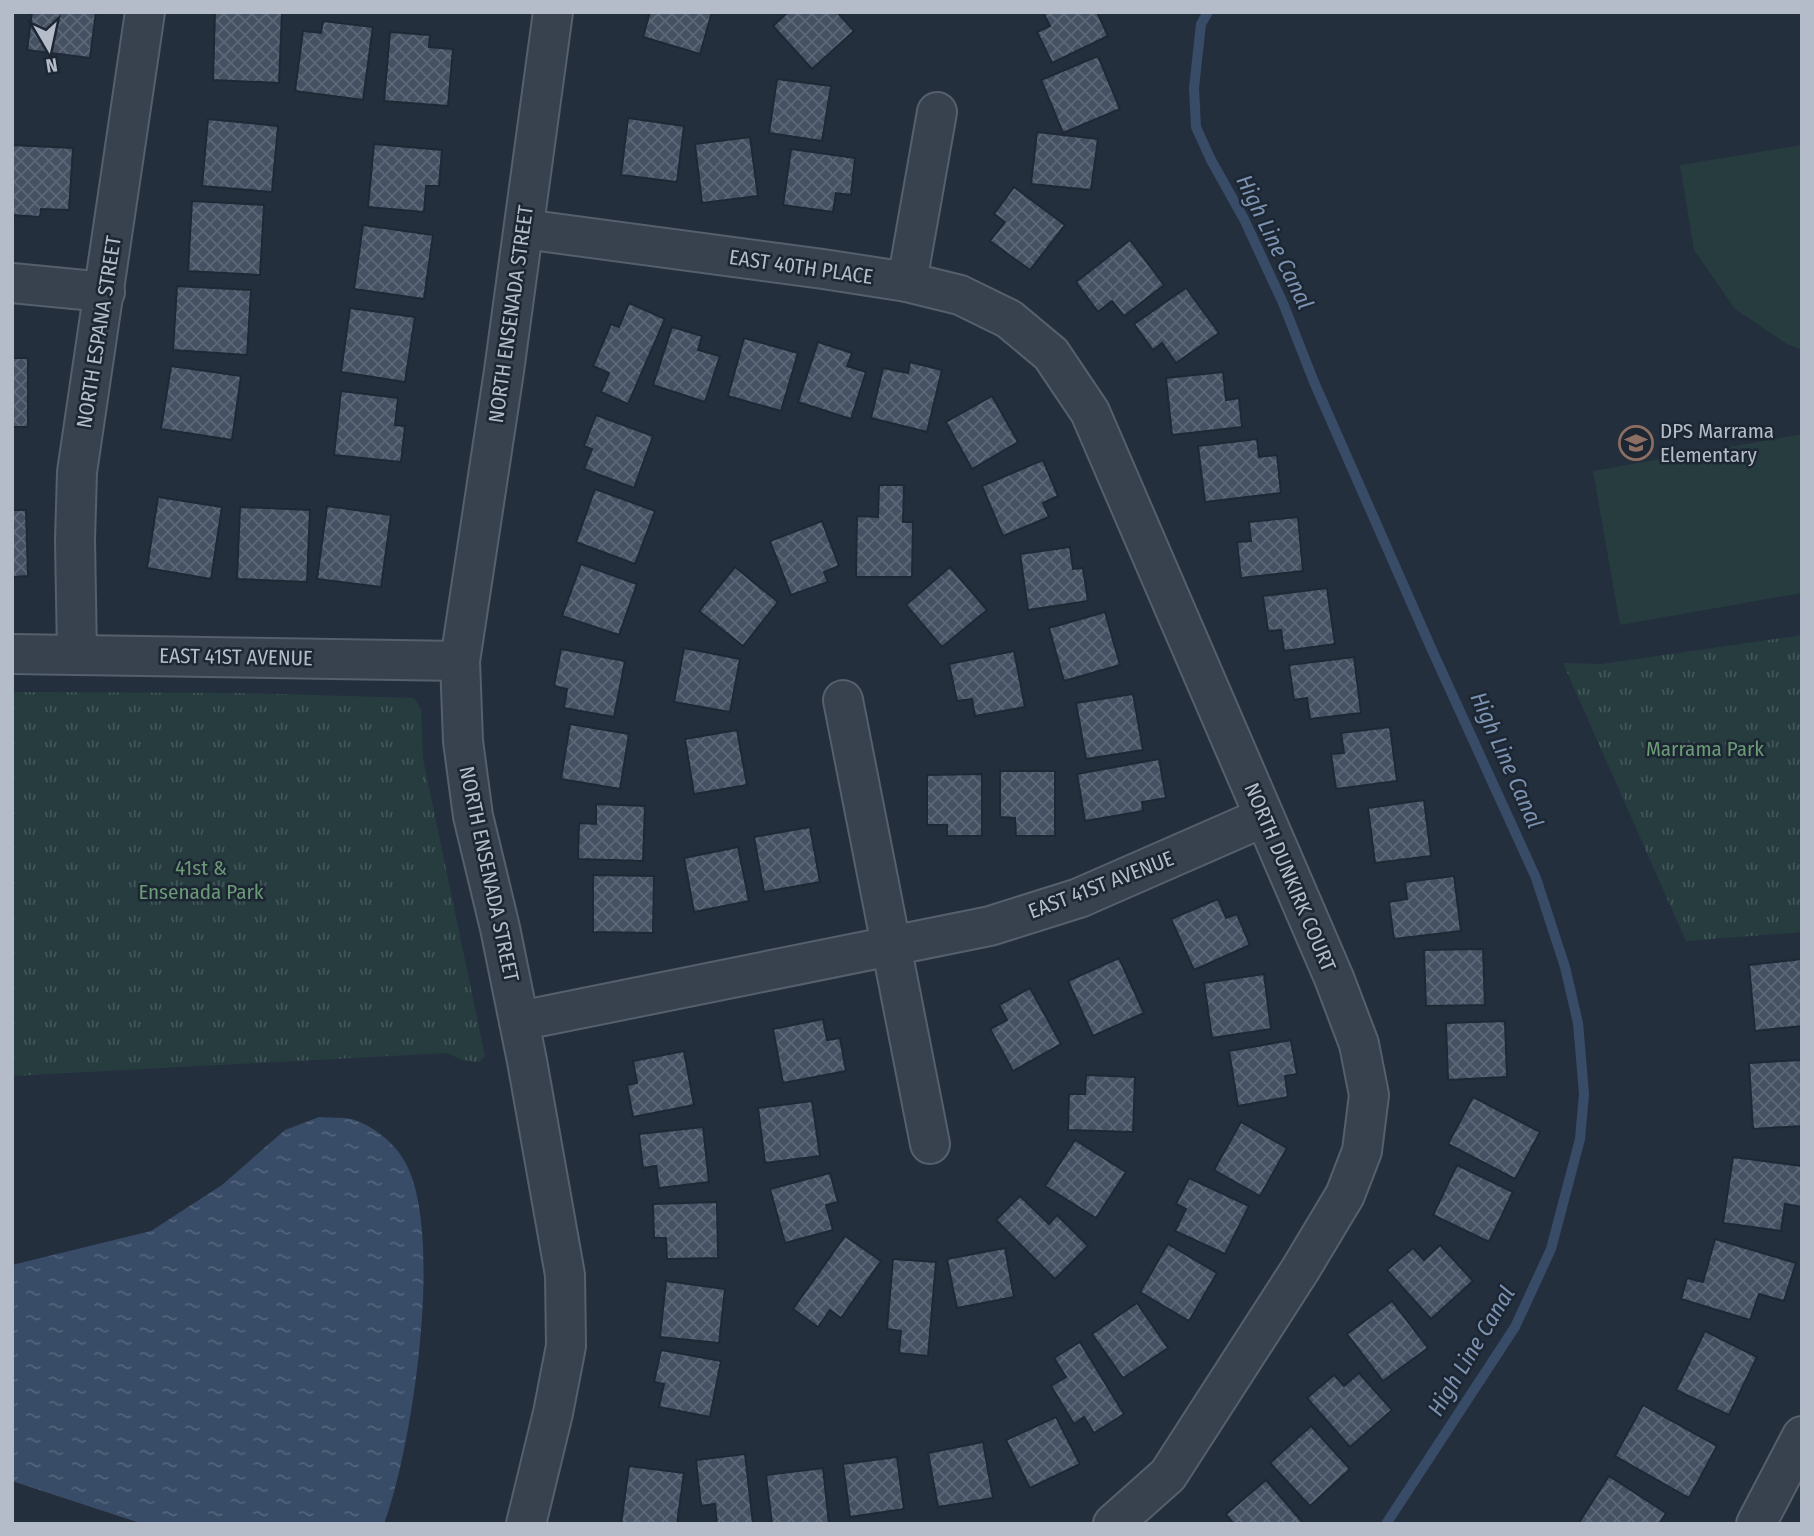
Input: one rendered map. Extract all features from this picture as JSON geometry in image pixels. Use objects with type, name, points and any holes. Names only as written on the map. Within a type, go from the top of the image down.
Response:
[{"type":"street","name":"NORTH ESPANA STREET","points":[[77,654],[77,472],[106,292],[145,12]]},
{"type":"street","name":"NORTH ENSENADA STREET","points":[[526,1524],[554,1413],[566,1346],[565,1275],[519,1021],[473,816],[463,741],[460,661],[553,12]]},
{"type":"street","points":[[906,282],[937,112]]},
{"type":"street","name":"EAST 40TH PLACE","points":[[523,229],[906,282]]},
{"type":"street","name":"NORTH DUNKIRK COURT","points":[[906,282],[960,295],[1009,319],[1051,354],[1090,412],[1334,978],[1359,1044],[1369,1095],[1362,1151],[1345,1195],[1168,1475],[1113,1524]]},
{"type":"street","points":[[12,283],[106,292]]},
{"type":"street","name":"EAST 41ST AVENUE","points":[[12,654],[460,661]]},
{"type":"street","points":[[843,700],[930,1144]]},
{"type":"street","name":"EAST 41ST AVENUE","points":[[519,1021],[990,926],[1079,898],[1265,817]]},
{"type":"street","points":[[1756,1524],[1802,1436]]},
{"type":"green space","points":[[1802,145],[1802,350],[1787,344],[1735,309],[1694,250],[1680,165]]},
{"type":"green space","points":[[1802,434],[1802,593],[1620,625],[1593,471]]},
{"type":"green space","name":"Marrama Park","points":[[1802,635],[1802,932],[1686,941],[1563,663],[1602,664]]},
{"type":"green space","name":"41st & Ensenada Park","points":[[12,692],[242,693],[414,698],[421,709],[423,759],[485,1056],[479,1062],[462,1060],[447,1053],[12,1076]]},
{"type":"water","points":[[319,1117],[351,1119],[366,1125],[392,1145],[402,1157],[415,1189],[422,1232],[423,1283],[414,1393],[395,1490],[384,1524],[143,1524],[12,1481],[12,1265],[151,1231],[222,1185],[285,1130]]},
{"type":"building","points":[[32,12],[96,12],[90,58],[27,50]]},
{"type":"building","points":[[215,12],[282,12],[279,83],[213,80]]},
{"type":"building","points":[[650,12],[712,12],[700,54],[643,37]]},
{"type":"building","points":[[788,12],[837,12],[854,31],[812,69],[773,26]]},
{"type":"building","points":[[1043,12],[1097,12],[1108,36],[1052,63],[1037,32],[1050,26]]},
{"type":"building","points":[[323,21],[373,27],[363,100],[295,91],[303,31],[321,33]]},
{"type":"building","points":[[390,32],[430,35],[429,47],[453,49],[448,106],[384,101]]},
{"type":"building","points":[[1098,56],[1120,109],[1063,133],[1041,80]]},
{"type":"building","points":[[777,79],[831,86],[822,141],[769,133]]},
{"type":"building","points":[[628,118],[684,126],[677,182],[621,175]]},
{"type":"building","points":[[208,119],[278,126],[272,192],[202,186]]},
{"type":"building","points":[[1037,132],[1098,139],[1091,190],[1031,184]]},
{"type":"building","points":[[750,137],[758,196],[702,203],[695,144]]},
{"type":"building","points":[[374,144],[442,150],[439,186],[426,186],[424,212],[368,207]]},
{"type":"building","points":[[12,145],[73,148],[69,210],[41,209],[40,217],[12,215]]},
{"type":"building","points":[[791,149],[855,158],[851,195],[836,193],[833,212],[783,205]]},
{"type":"building","points":[[1014,187],[1065,225],[1030,270],[990,241],[1005,222],[994,214]]},
{"type":"building","points":[[192,201],[264,205],[260,275],[188,271]]},
{"type":"building","points":[[363,225],[433,235],[424,299],[354,289]]},
{"type":"building","points":[[1130,240],[1164,285],[1124,316],[1112,301],[1098,312],[1076,282]]},
{"type":"building","points":[[177,286],[251,290],[247,355],[173,350]]},
{"type":"building","points":[[1186,288],[1219,333],[1176,363],[1162,343],[1153,350],[1134,324]]},
{"type":"building","points":[[629,303],[665,319],[628,404],[601,392],[609,373],[593,366],[611,324],[619,327]]},
{"type":"building","points":[[350,308],[415,317],[405,382],[341,372]]},
{"type":"building","points":[[672,327],[702,336],[698,350],[720,356],[705,402],[653,385]]},
{"type":"building","points":[[744,338],[798,353],[781,411],[728,396]]},
{"type":"building","points":[[818,342],[852,353],[847,366],[866,372],[851,419],[798,402]]},
{"type":"building","points":[[12,358],[28,358],[28,427],[12,427]]},
{"type":"building","points":[[910,362],[942,370],[927,432],[871,418],[883,368],[908,373]]},
{"type":"building","points":[[171,366],[241,376],[232,440],[161,429]]},
{"type":"building","points":[[1223,372],[1226,400],[1239,398],[1242,427],[1172,435],[1166,378]]},
{"type":"building","points":[[341,391],[398,398],[395,425],[405,426],[401,462],[334,455]]},
{"type":"building","points":[[992,396],[1018,442],[972,469],[946,422]]},
{"type":"building","points":[[596,415],[653,436],[634,488],[584,469],[592,449],[584,446]]},
{"type":"building","points":[[1257,439],[1259,457],[1277,455],[1281,493],[1205,502],[1198,446]]},
{"type":"building","points":[[1043,460],[1058,496],[1043,503],[1049,517],[1003,536],[982,486]]},
{"type":"building","points":[[879,485],[904,485],[903,522],[913,522],[912,577],[856,577],[857,516],[878,517]]},
{"type":"building","points":[[595,489],[655,511],[635,564],[576,542]]},
{"type":"building","points":[[158,497],[222,507],[211,579],[147,568]]},
{"type":"building","points":[[327,506],[391,515],[381,587],[317,579]]},
{"type":"building","points":[[240,507],[310,510],[307,582],[237,579]]},
{"type":"building","points":[[12,510],[26,510],[28,576],[12,577]]},
{"type":"building","points":[[1298,517],[1303,571],[1241,578],[1237,542],[1251,541],[1249,522]]},
{"type":"building","points":[[822,521],[839,566],[824,572],[828,582],[791,595],[770,541]]},
{"type":"building","points":[[1070,547],[1073,569],[1083,568],[1088,601],[1028,610],[1020,554]]},
{"type":"building","points":[[581,564],[637,584],[619,635],[562,616]]},
{"type":"building","points":[[735,567],[778,602],[743,646],[699,611]]},
{"type":"building","points":[[950,567],[987,610],[942,647],[906,605]]},
{"type":"building","points":[[1327,588],[1335,644],[1284,651],[1281,630],[1268,631],[1263,596]]},
{"type":"building","points":[[1105,612],[1120,665],[1064,681],[1049,628]]},
{"type":"building","points":[[684,648],[740,659],[730,712],[674,702]]},
{"type":"building","points":[[561,649],[625,661],[614,717],[564,708],[567,689],[554,686]]},
{"type":"building","points":[[1014,651],[1025,707],[975,716],[972,699],[957,701],[949,664]]},
{"type":"building","points":[[1354,657],[1361,713],[1310,719],[1307,698],[1294,700],[1289,665]]},
{"type":"building","points":[[1133,694],[1143,750],[1086,759],[1076,703]]},
{"type":"building","points":[[570,724],[629,734],[620,789],[561,779]]},
{"type":"building","points":[[1390,727],[1397,781],[1336,789],[1331,754],[1344,753],[1341,733]]},
{"type":"building","points":[[737,730],[747,785],[694,794],[685,739]]},
{"type":"building","points":[[1159,759],[1166,798],[1142,802],[1143,811],[1085,821],[1077,774]]},
{"type":"building","points":[[1000,771],[1055,771],[1055,836],[1016,836],[1015,818],[1000,817]]},
{"type":"building","points":[[982,774],[982,836],[947,836],[947,825],[927,825],[927,775]]},
{"type":"building","points":[[1424,800],[1431,856],[1375,863],[1368,808]]},
{"type":"building","points":[[596,804],[645,806],[643,861],[578,859],[579,823],[596,824]]},
{"type":"building","points":[[810,827],[820,882],[764,892],[754,837]]},
{"type":"building","points":[[738,847],[749,901],[694,912],[684,858]]},
{"type":"building","points":[[593,875],[654,876],[653,933],[593,932]]},
{"type":"building","points":[[1454,876],[1461,931],[1394,939],[1389,902],[1407,899],[1405,882]]},
{"type":"building","points":[[1218,899],[1226,918],[1237,914],[1250,945],[1194,970],[1171,919]]},
{"type":"building","points":[[1483,949],[1485,1005],[1426,1006],[1424,950]]},
{"type":"building","points":[[1119,958],[1144,1013],[1093,1036],[1068,981]]},
{"type":"building","points":[[1802,959],[1802,1026],[1755,1031],[1749,965]]},
{"type":"building","points":[[1264,974],[1271,1029],[1212,1038],[1204,983]]},
{"type":"building","points":[[1030,988],[1061,1044],[1013,1071],[990,1029],[1007,1020],[999,1005]]},
{"type":"building","points":[[823,1019],[827,1040],[840,1038],[846,1071],[783,1083],[773,1029]]},
{"type":"building","points":[[1505,1021],[1507,1077],[1448,1080],[1446,1023]]},
{"type":"building","points":[[1291,1040],[1297,1074],[1285,1076],[1288,1097],[1238,1106],[1229,1051]]},
{"type":"building","points":[[684,1051],[694,1105],[633,1117],[627,1085],[637,1083],[633,1061]]},
{"type":"building","points":[[1802,1060],[1802,1126],[1753,1129],[1749,1063]]},
{"type":"building","points":[[1086,1075],[1135,1077],[1133,1132],[1068,1130],[1069,1094],[1085,1094]]},
{"type":"building","points":[[1473,1097],[1540,1132],[1515,1179],[1448,1144]]},
{"type":"building","points":[[812,1101],[820,1156],[765,1163],[758,1108]]},
{"type":"building","points":[[1241,1122],[1287,1148],[1260,1196],[1214,1170]]},
{"type":"building","points":[[703,1127],[709,1182],[659,1188],[656,1166],[643,1168],[639,1134]]},
{"type":"building","points":[[1075,1140],[1126,1172],[1096,1218],[1045,1186]]},
{"type":"building","points":[[1733,1157],[1802,1166],[1802,1207],[1785,1204],[1781,1231],[1723,1223]]},
{"type":"building","points":[[1457,1165],[1513,1192],[1489,1242],[1433,1215]]},
{"type":"building","points":[[830,1173],[838,1202],[826,1205],[833,1230],[785,1243],[770,1189]]},
{"type":"building","points":[[1189,1178],[1249,1206],[1225,1254],[1175,1231],[1186,1209],[1176,1204]]},
{"type":"building","points":[[1020,1196],[1049,1224],[1057,1215],[1088,1246],[1055,1279],[996,1220]]},
{"type":"building","points":[[717,1202],[718,1258],[667,1259],[666,1238],[654,1238],[653,1204]]},
{"type":"building","points":[[845,1236],[881,1261],[841,1318],[830,1310],[818,1327],[793,1309]]},
{"type":"building","points":[[1715,1239],[1796,1263],[1784,1301],[1759,1294],[1750,1320],[1681,1299],[1687,1278],[1703,1282]]},
{"type":"building","points":[[1168,1244],[1217,1273],[1189,1321],[1140,1292]]},
{"type":"building","points":[[1440,1245],[1473,1281],[1431,1319],[1387,1270],[1413,1248],[1424,1260]]},
{"type":"building","points":[[1005,1248],[1014,1297],[957,1308],[947,1259]]},
{"type":"building","points":[[893,1259],[936,1262],[928,1356],[899,1353],[901,1331],[887,1329]]},
{"type":"building","points":[[666,1281],[725,1289],[719,1343],[660,1337]]},
{"type":"building","points":[[1392,1301],[1428,1348],[1383,1381],[1347,1334]]},
{"type":"building","points":[[1137,1303],[1168,1348],[1123,1378],[1092,1334]]},
{"type":"building","points":[[1705,1331],[1757,1357],[1729,1415],[1676,1390]]},
{"type":"building","points":[[1080,1342],[1124,1414],[1094,1433],[1084,1417],[1074,1424],[1051,1386],[1066,1377],[1054,1358]]},
{"type":"building","points":[[661,1350],[721,1361],[710,1417],[659,1407],[664,1384],[654,1382]]},
{"type":"building","points":[[1359,1373],[1392,1410],[1350,1447],[1307,1398],[1334,1375],[1344,1386]]},
{"type":"building","points":[[1643,1405],[1717,1446],[1689,1498],[1615,1456]]},
{"type":"building","points":[[1056,1417],[1080,1464],[1030,1488],[1006,1440]]},
{"type":"building","points":[[1311,1426],[1350,1469],[1310,1506],[1270,1463]]},
{"type":"building","points":[[983,1442],[993,1498],[938,1507],[928,1453]]},
{"type":"building","points":[[745,1454],[753,1524],[717,1524],[715,1504],[701,1506],[696,1460]]},
{"type":"building","points":[[897,1457],[904,1509],[850,1517],[843,1464]]},
{"type":"building","points":[[629,1466],[684,1473],[677,1524],[621,1524]]},
{"type":"building","points":[[823,1468],[829,1524],[772,1524],[766,1475]]},
{"type":"building","points":[[1609,1476],[1666,1513],[1659,1524],[1578,1524]]},
{"type":"building","points":[[1266,1480],[1304,1524],[1234,1524],[1226,1514]]},
{"type":"waterway","name":"High Line Canal","points":[[1208,12],[1201,24],[1194,88],[1196,127],[1244,219],[1283,303],[1314,382],[1536,878],[1565,967],[1578,1023],[1584,1094],[1580,1139],[1551,1249],[1515,1327],[1386,1524]]},
{"type":"place","name":"DPS Marrama Elementary","points":[[1636,443]]}]
